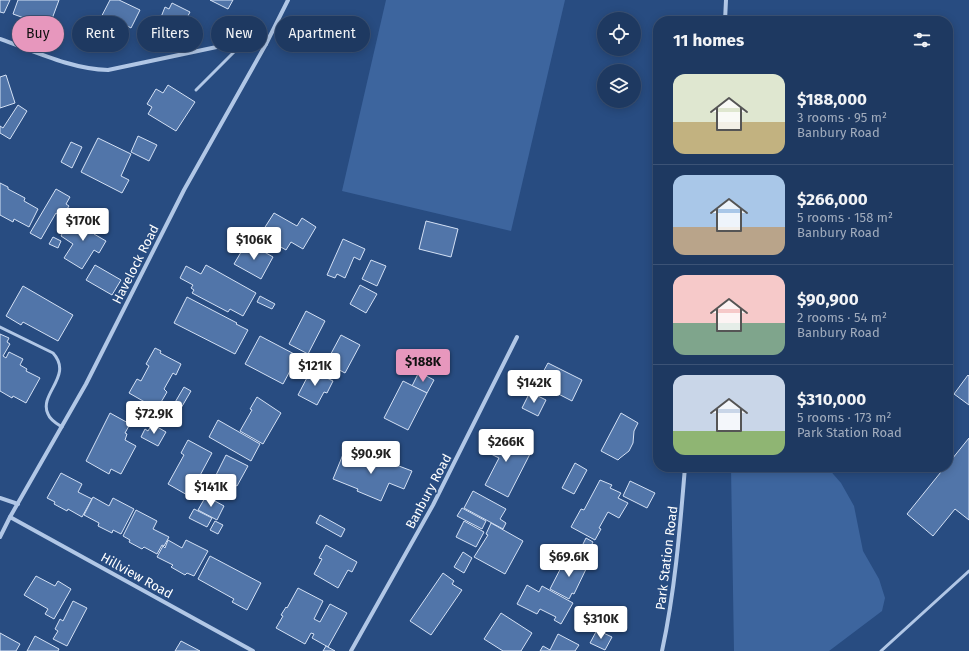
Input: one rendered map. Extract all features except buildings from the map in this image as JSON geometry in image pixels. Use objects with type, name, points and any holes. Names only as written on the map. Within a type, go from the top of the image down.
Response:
[{"type":"street","name":"Havelock Road","points":[[267,42],[288,0]]},
{"type":"street","points":[[724,16],[726,0]]},
{"type":"street","points":[[0,39],[78,66],[108,70],[211,48]]},
{"type":"street","name":"Havelock Road","points":[[0,537],[86,384],[184,190],[262,52]]},
{"type":"street","name":"Banbury Road","points":[[351,651],[433,505],[517,337]]},
{"type":"street","name":"Park Station Road","points":[[662,651],[668,625],[685,472]]},
{"type":"street","points":[[0,498],[18,504]]},
{"type":"street","name":"Hillview Road","points":[[10,517],[253,651]]},
{"type":"lane","points":[[196,90],[234,52]]},
{"type":"lane","points":[[0,327],[53,353],[58,358],[60,370],[46,407],[49,416],[62,428]]},
{"type":"lane","points":[[881,651],[969,571]]},
{"type":"shaded area","points":[[386,0],[565,0],[511,231],[342,191]]},
{"type":"shaded area","points":[[731,472],[831,472],[841,483],[854,506],[863,551],[879,579],[885,598],[882,611],[829,651],[734,651]]}]
